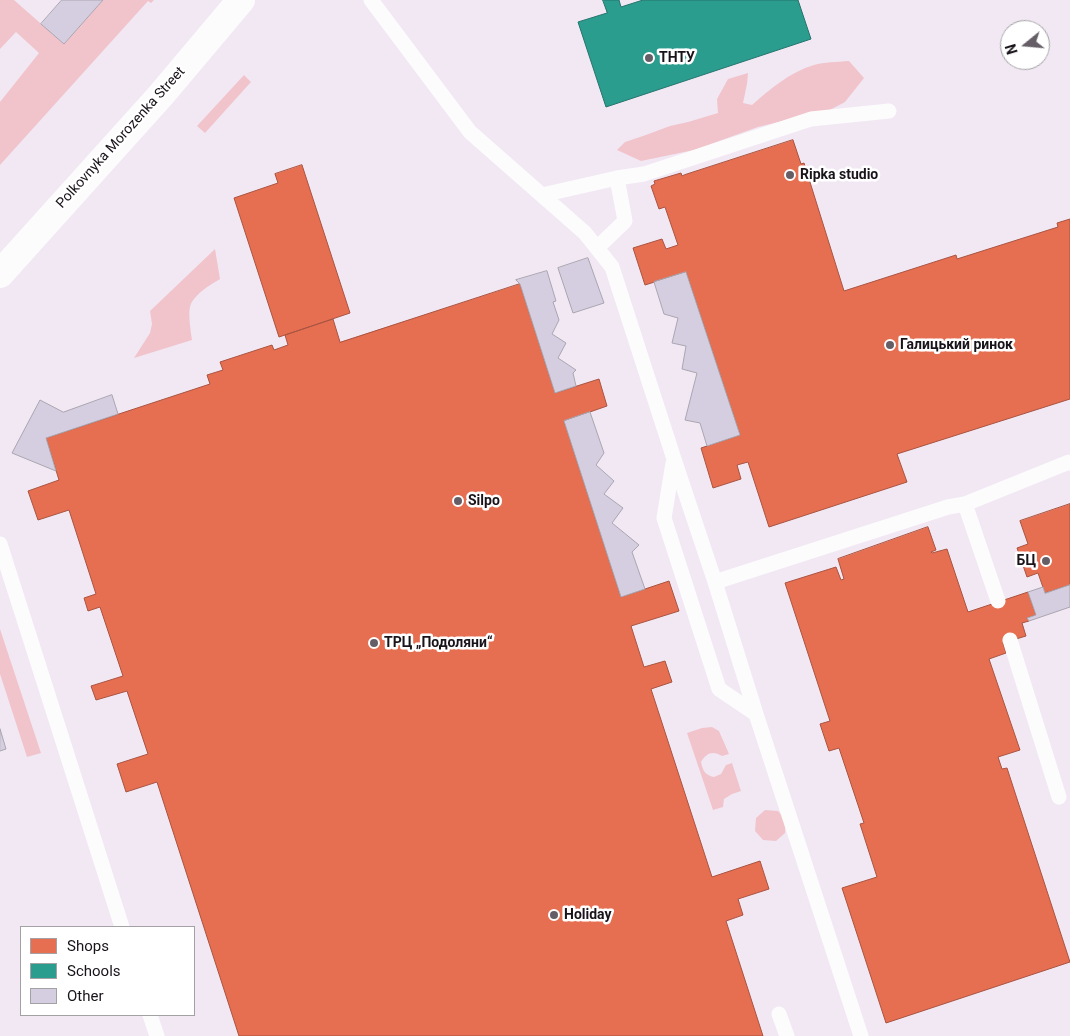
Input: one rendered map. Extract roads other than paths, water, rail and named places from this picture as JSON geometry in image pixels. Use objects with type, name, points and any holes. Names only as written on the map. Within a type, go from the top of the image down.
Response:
[{"type":"street","name":"Polkovnyka Morozenka Street","points":[[0,274],[161,95],[241,0]]},
{"type":"lane","points":[[371,0],[470,132],[585,233],[612,267],[861,1036]]},
{"type":"lane","points":[[542,195],[617,178],[644,174],[811,119],[889,111]]},
{"type":"lane","points":[[597,248],[625,220],[617,178]]},
{"type":"lane","points":[[674,460],[664,518],[719,689],[756,714]]},
{"type":"lane","points":[[715,582],[948,507],[965,504],[1070,463]]},
{"type":"lane","points":[[965,504],[998,602]]},
{"type":"lane","points":[[0,544],[122,926]]},
{"type":"lane","points":[[1010,640],[1059,797]]},
{"type":"lane","points":[[779,1014],[787,1036]]},
{"type":"lane","points":[[150,1016],[157,1036]]},
{"type":"place","name":"ТНТУ","points":[[649,58]]},
{"type":"place","name":"Ripka studio","points":[[790,175]]},
{"type":"place","name":"Галицький ринок","points":[[890,345]]},
{"type":"place","name":"Silpo","points":[[458,501]]},
{"type":"place","name":"БЦ","points":[[1046,561]]},
{"type":"place","name":"ТРЦ „Подоляни“","points":[[374,643]]},
{"type":"place","name":"Holiday","points":[[554,915]]}]
